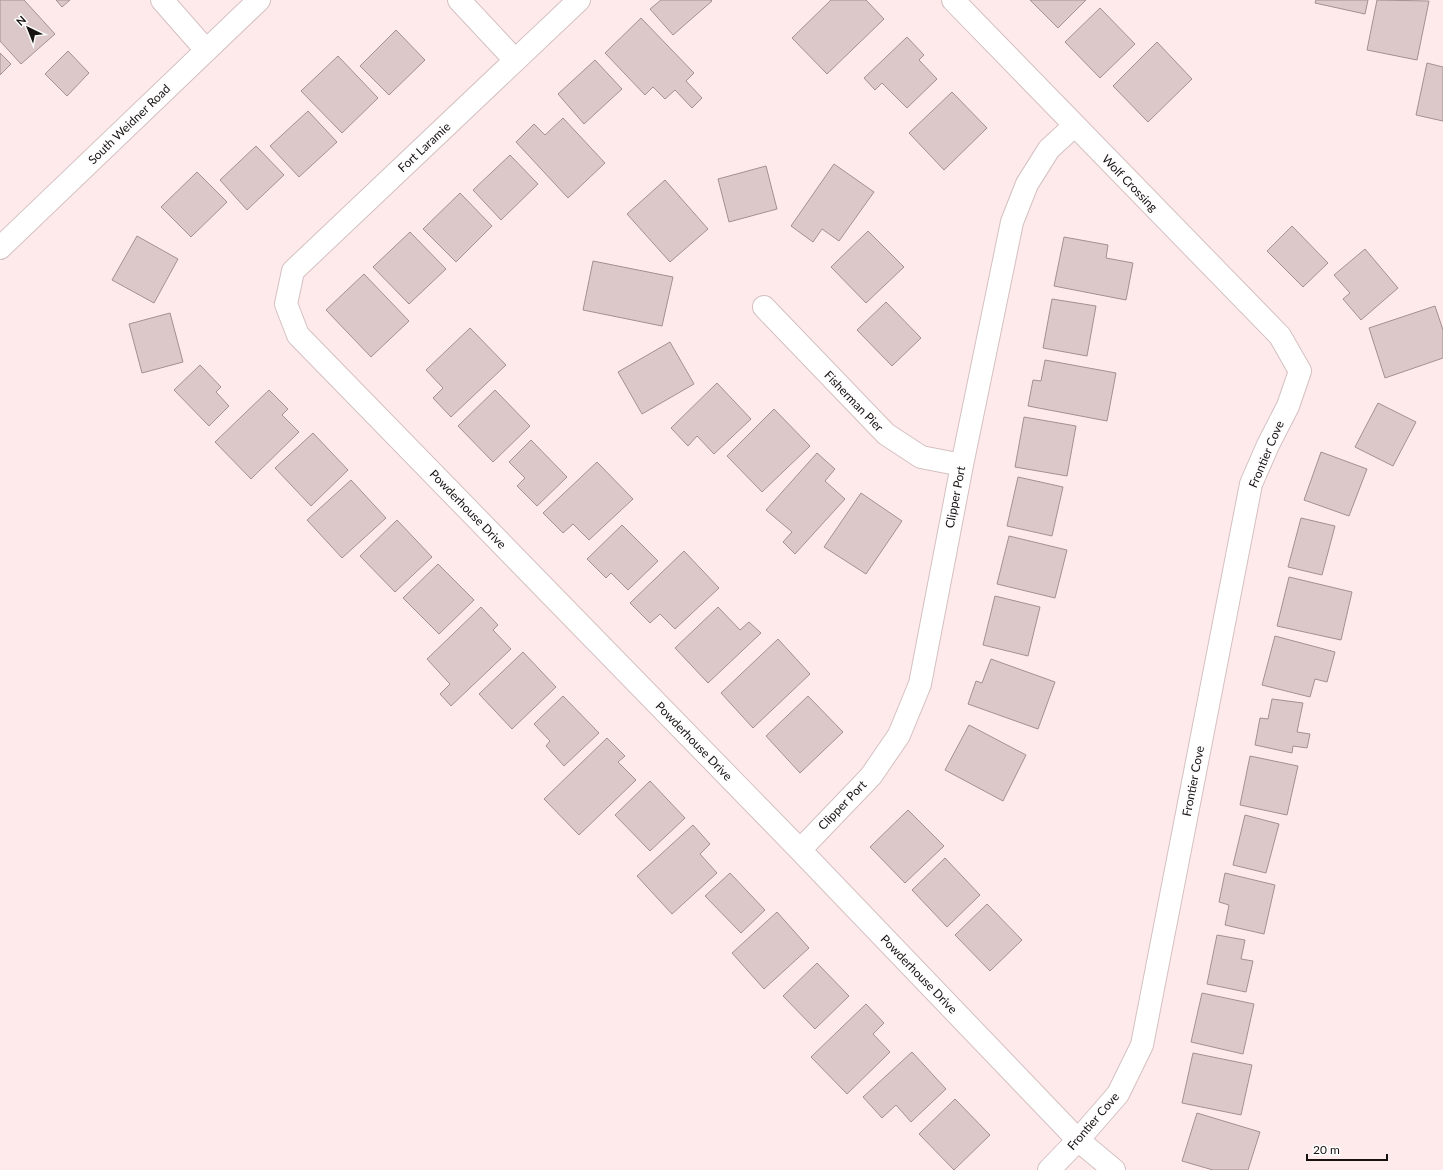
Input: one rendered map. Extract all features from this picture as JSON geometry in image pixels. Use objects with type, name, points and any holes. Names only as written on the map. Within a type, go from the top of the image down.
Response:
[{"type":"street","points":[[162,0],[206,50]]},
{"type":"street","name":"South Weidner Road","points":[[0,248],[259,0]]},
{"type":"street","points":[[459,0],[515,60]]},
{"type":"street","name":"Fort Laramie","points":[[286,304],[293,271],[579,0]]},
{"type":"street","name":"Wolf Crossing","points":[[953,0],[1280,336],[1300,371]]},
{"type":"street","name":"Clipper Port","points":[[800,850],[871,776],[899,735],[920,684],[962,465],[1012,222],[1027,184],[1049,149],[1074,126]]},
{"type":"street","name":"Powderhouse Drive","points":[[286,304],[298,335],[800,850],[1078,1140],[1114,1170]]},
{"type":"street","name":"Fisherman Pier","points":[[764,307],[886,434],[921,457],[962,465]]},
{"type":"street","name":"Frontier Cove","points":[[1049,1170],[1078,1140],[1118,1094],[1142,1045],[1251,484],[1268,445],[1288,406],[1300,371]]},
{"type":"building","points":[[0,0],[24,0],[55,34],[21,64],[0,41]]},
{"type":"building","points":[[56,0],[70,0],[62,7]]},
{"type":"building","points":[[661,0],[712,1],[673,35],[650,9]]},
{"type":"building","points":[[831,0],[866,0],[884,19],[827,74],[792,38]]},
{"type":"building","points":[[1030,0],[1086,0],[1058,28]]},
{"type":"building","points":[[1316,0],[1368,0],[1365,14],[1315,3]]},
{"type":"building","points":[[1377,0],[1429,1],[1417,60],[1367,50]]},
{"type":"building","points":[[1100,8],[1135,44],[1100,78],[1065,42]]},
{"type":"building","points":[[641,18],[694,73],[686,81],[702,98],[692,108],[675,90],[665,99],[653,87],[645,95],[605,53]]},
{"type":"building","points":[[396,30],[425,60],[389,95],[360,66]]},
{"type":"building","points":[[907,37],[924,55],[919,60],[937,79],[907,108],[882,83],[875,90],[864,78]]},
{"type":"building","points":[[1157,42],[1192,79],[1148,122],[1113,86]]},
{"type":"building","points":[[68,51],[89,73],[67,96],[45,74]]},
{"type":"building","points":[[0,53],[11,64],[0,75]]},
{"type":"building","points":[[338,56],[378,98],[342,133],[301,91]]},
{"type":"building","points":[[595,60],[622,89],[584,124],[558,94]]},
{"type":"building","points":[[1427,63],[1443,67],[1443,121],[1416,115]]},
{"type":"building","points":[[952,92],[987,128],[944,170],[909,133]]},
{"type":"building","points":[[308,111],[337,142],[299,177],[270,146]]},
{"type":"building","points":[[563,118],[605,163],[568,198],[516,142],[534,124],[545,135]]},
{"type":"building","points":[[256,146],[284,175],[247,210],[220,180]]},
{"type":"building","points":[[510,155],[538,184],[501,220],[473,190]]},
{"type":"building","points":[[834,164],[874,192],[839,241],[822,229],[813,242],[791,226]]},
{"type":"building","points":[[766,166],[777,209],[729,222],[718,179]]},
{"type":"building","points":[[197,172],[227,202],[191,237],[161,207]]},
{"type":"building","points":[[665,180],[708,229],[670,262],[627,214]]},
{"type":"building","points":[[460,193],[492,226],[456,262],[423,229]]},
{"type":"building","points":[[1292,226],[1328,263],[1303,287],[1267,251]]},
{"type":"building","points":[[868,231],[904,267],[866,303],[831,267]]},
{"type":"building","points":[[410,232],[446,269],[409,304],[373,267]]},
{"type":"building","points":[[137,236],[178,259],[154,303],[112,280]]},
{"type":"building","points":[[1064,237],[1108,245],[1106,258],[1133,263],[1126,300],[1054,286]]},
{"type":"building","points":[[1365,249],[1398,288],[1361,320],[1343,299],[1350,293],[1334,275]]},
{"type":"building","points":[[593,261],[673,277],[662,326],[583,310]]},
{"type":"building","points":[[364,274],[409,321],[371,357],[326,310]]},
{"type":"building","points":[[1052,299],[1096,306],[1087,356],[1043,348]]},
{"type":"building","points":[[886,302],[921,338],[892,366],[857,330]]},
{"type":"building","points":[[1435,306],[1443,330],[1443,358],[1385,378],[1369,328]]},
{"type":"building","points":[[170,313],[183,362],[142,373],[129,324]]},
{"type":"building","points":[[470,328],[506,365],[451,417],[433,398],[443,388],[426,370]]},
{"type":"building","points":[[670,342],[694,384],[642,414],[618,372]]},
{"type":"building","points":[[1045,360],[1116,373],[1107,421],[1028,406],[1033,380],[1041,381]]},
{"type":"building","points":[[200,365],[221,387],[216,392],[229,406],[209,426],[174,390]]},
{"type":"building","points":[[717,383],[751,419],[714,454],[697,436],[688,446],[671,428]]},
{"type":"building","points":[[269,390],[288,409],[282,415],[299,432],[251,479],[215,442]]},
{"type":"building","points":[[495,390],[530,426],[493,462],[458,426]]},
{"type":"building","points":[[1378,403],[1416,422],[1393,466],[1355,447]]},
{"type":"building","points":[[774,409],[810,446],[762,492],[727,456]]},
{"type":"building","points":[[1024,417],[1076,426],[1067,476],[1015,467]]},
{"type":"building","points":[[313,433],[348,470],[311,506],[275,468]]},
{"type":"building","points":[[531,440],[567,477],[537,506],[517,486],[525,478],[509,462]]},
{"type":"building","points":[[1321,452],[1367,469],[1349,516],[1304,500]]},
{"type":"building","points":[[817,453],[835,469],[825,481],[845,499],[795,554],[783,542],[792,532],[766,510]]},
{"type":"building","points":[[597,462],[633,499],[589,540],[573,524],[563,533],[543,513]]},
{"type":"building","points":[[1018,477],[1063,487],[1052,536],[1007,526]]},
{"type":"building","points":[[351,480],[386,518],[342,558],[307,520]]},
{"type":"building","points":[[861,493],[902,521],[866,574],[824,547]]},
{"type":"building","points":[[1301,518],[1335,526],[1322,575],[1288,567]]},
{"type":"building","points":[[397,520],[432,557],[395,592],[360,556]]},
{"type":"building","points":[[622,525],[658,561],[628,590],[611,573],[606,578],[587,559]]},
{"type":"building","points":[[1009,536],[1067,550],[1055,598],[997,584]]},
{"type":"building","points":[[684,551],[719,588],[675,629],[660,614],[650,623],[630,603]]},
{"type":"building","points":[[438,564],[474,600],[439,634],[403,598]]},
{"type":"building","points":[[1289,577],[1352,592],[1341,640],[1277,626]]},
{"type":"building","points":[[995,596],[1040,607],[1028,656],[983,645]]},
{"type":"building","points":[[481,607],[498,625],[493,630],[511,649],[451,706],[440,694],[450,684],[427,659]]},
{"type":"building","points":[[718,607],[740,630],[749,622],[761,633],[708,683],[675,648]]},
{"type":"building","points":[[1275,636],[1335,652],[1327,682],[1315,679],[1310,697],[1262,685]]},
{"type":"building","points":[[778,639],[810,674],[753,728],[721,693]]},
{"type":"building","points":[[523,652],[556,687],[512,729],[479,694]]},
{"type":"building","points":[[991,659],[1055,682],[1038,729],[968,704],[976,681],[982,683]]},
{"type":"building","points":[[563,696],[599,733],[564,766],[546,746],[550,741],[534,724]]},
{"type":"building","points":[[808,696],[843,732],[800,773],[766,736]]},
{"type":"building","points":[[1272,699],[1303,703],[1297,732],[1310,734],[1307,748],[1293,746],[1292,753],[1255,745],[1260,718],[1268,719]]},
{"type":"building","points":[[969,725],[1026,755],[1003,801],[945,770]]},
{"type":"building","points":[[607,738],[625,756],[618,762],[636,780],[579,835],[544,799]]},
{"type":"building","points":[[1250,756],[1298,766],[1287,815],[1240,805]]},
{"type":"building","points":[[650,781],[685,818],[650,851],[615,815]]},
{"type":"building","points":[[908,810],[944,846],[905,883],[870,847]]},
{"type":"building","points":[[1245,815],[1279,824],[1266,873],[1233,865]]},
{"type":"building","points":[[693,825],[710,844],[700,854],[717,873],[672,914],[637,876]]},
{"type":"building","points":[[945,858],[980,895],[947,927],[912,890]]},
{"type":"building","points":[[730,873],[765,910],[741,933],[705,896]]},
{"type":"building","points":[[1225,873],[1275,885],[1264,934],[1225,925],[1229,905],[1219,902]]},
{"type":"building","points":[[987,904],[1022,940],[990,971],[955,935]]},
{"type":"building","points":[[777,912],[809,948],[764,989],[732,953]]},
{"type":"building","points":[[1217,935],[1245,940],[1241,959],[1253,961],[1246,992],[1207,984]]},
{"type":"building","points":[[817,963],[849,996],[815,1029],[783,996]]},
{"type":"building","points":[[1202,993],[1254,1004],[1243,1054],[1191,1042]]},
{"type":"building","points":[[866,1004],[884,1023],[873,1034],[890,1052],[847,1094],[811,1057]]},
{"type":"building","points":[[912,1052],[946,1089],[911,1122],[896,1105],[882,1118],[863,1097]]},
{"type":"building","points":[[1193,1053],[1252,1065],[1241,1115],[1182,1103]]},
{"type":"building","points":[[955,1099],[990,1135],[954,1170],[919,1134]]},
{"type":"building","points":[[1197,1113],[1260,1132],[1248,1170],[1213,1170],[1182,1161]]}]
